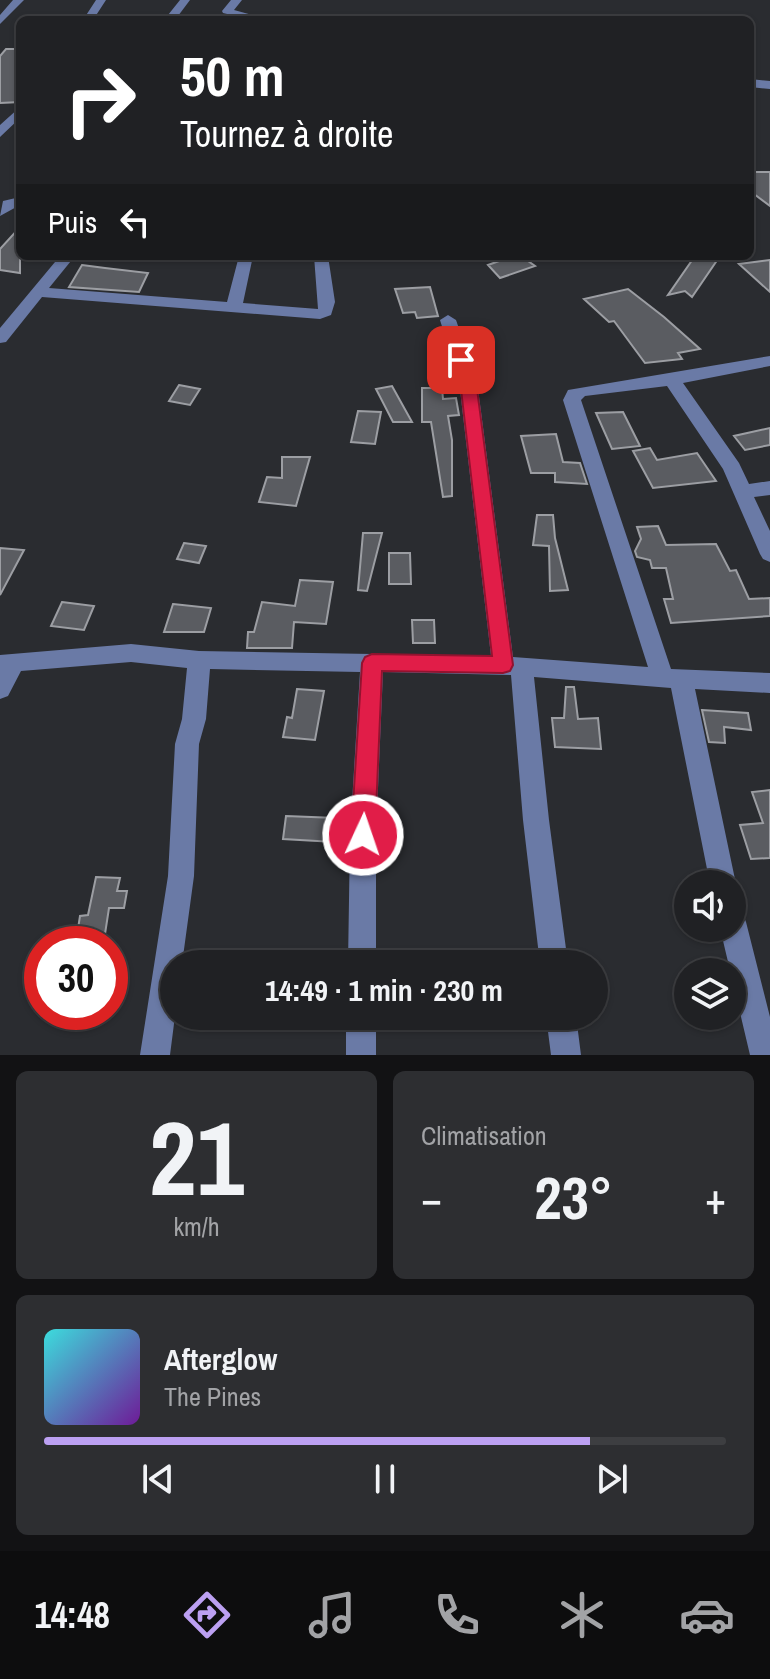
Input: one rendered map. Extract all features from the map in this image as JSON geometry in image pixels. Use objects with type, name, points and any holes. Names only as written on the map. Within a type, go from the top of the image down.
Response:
[{"type":"street","points":[[0,21],[19,0]]},
{"type":"street","points":[[172,16],[185,0]]},
{"type":"street","points":[[237,0],[227,11],[240,16]]},
{"type":"street","points":[[0,133],[16,116]]},
{"type":"street","points":[[0,338],[65,260]]},
{"type":"street","points":[[234,308],[245,260]]},
{"type":"street","points":[[37,292],[315,315],[325,312],[327,302],[322,260]]},
{"type":"street","points":[[448,320],[468,381],[536,820],[552,950]]},
{"type":"street","points":[[720,870],[672,678],[572,400],[574,394],[582,391],[672,380],[770,361]]},
{"type":"street","points":[[672,380],[714,438],[745,491],[770,554]]},
{"type":"street","points":[[745,491],[770,488]]},
{"type":"street","points":[[0,689],[7,664],[131,653],[199,660],[513,665],[770,683]]},
{"type":"street","points":[[155,1055],[181,876],[187,744],[194,719],[199,660]]},
{"type":"street","points":[[362,950],[363,835],[372,663]]},
{"type":"street","points":[[737,942],[765,1055]]},
{"type":"street","points":[[361,1030],[361,1055]]},
{"type":"street","points":[[563,1030],[566,1055]]},
{"type":"building","points":[[6,49],[16,49],[16,102],[0,103],[0,56]]},
{"type":"building","points":[[754,172],[770,172],[770,206],[754,194]]},
{"type":"building","points":[[16,231],[16,260],[20,260],[20,273],[0,270],[0,249]]},
{"type":"building","points":[[502,260],[527,260],[535,266],[500,278],[488,265]]},
{"type":"building","points":[[692,260],[717,260],[692,297],[685,291],[668,295]]},
{"type":"building","points":[[770,260],[770,292],[739,264]]},
{"type":"building","points":[[82,265],[148,273],[139,292],[69,287]]},
{"type":"building","points":[[430,287],[438,316],[417,318],[415,312],[403,313],[395,289]]},
{"type":"building","points":[[628,289],[700,349],[678,353],[682,359],[645,363],[614,321],[609,322],[584,299]]},
{"type":"building","points":[[179,385],[200,389],[190,405],[169,401]]},
{"type":"building","points":[[392,386],[412,422],[393,422],[376,389]]},
{"type":"building","points":[[422,388],[442,388],[443,399],[456,398],[459,415],[448,416],[452,440],[452,496],[443,497],[431,422],[422,422]]},
{"type":"building","points":[[358,411],[381,412],[375,444],[351,442]]},
{"type":"building","points":[[623,412],[640,446],[612,449],[596,413]]},
{"type":"building","points":[[770,428],[770,445],[745,450],[734,436]]},
{"type":"building","points":[[556,434],[563,462],[580,463],[587,484],[555,482],[555,473],[531,473],[521,436]]},
{"type":"building","points":[[650,448],[657,460],[697,453],[716,481],[653,488],[633,451]]},
{"type":"building","points":[[282,457],[310,457],[296,506],[259,502],[267,477],[282,478]]},
{"type":"building","points":[[537,515],[553,515],[555,538],[568,590],[550,591],[549,546],[533,545]]},
{"type":"building","points":[[658,526],[666,545],[716,544],[730,571],[736,570],[749,599],[770,598],[770,616],[671,623],[664,599],[673,599],[666,568],[652,568],[650,560],[637,557],[635,551],[641,539],[637,527]]},
{"type":"building","points":[[363,533],[382,533],[367,591],[358,590]]},
{"type":"building","points":[[184,543],[206,546],[199,563],[177,559]]},
{"type":"building","points":[[0,548],[24,550],[0,595]]},
{"type":"building","points":[[389,553],[410,553],[411,584],[389,584]]},
{"type":"building","points":[[300,580],[333,582],[326,624],[294,622],[292,648],[247,648],[248,632],[254,632],[262,602],[295,606]]},
{"type":"building","points":[[62,602],[94,606],[84,630],[51,626]]},
{"type":"building","points":[[173,604],[211,608],[204,632],[164,632]]},
{"type":"building","points":[[412,620],[434,620],[435,643],[413,643]]},
{"type":"building","points":[[566,687],[574,687],[578,719],[598,718],[601,749],[555,747],[552,718],[564,718]]},
{"type":"building","points":[[297,689],[324,691],[315,740],[283,737],[287,717],[292,718]]},
{"type":"building","points":[[702,710],[748,713],[751,730],[724,727],[725,743],[709,742]]},
{"type":"building","points":[[770,790],[770,858],[751,859],[740,825],[763,823],[752,792]]},
{"type":"building","points":[[286,816],[336,818],[334,842],[283,839]]},
{"type":"building","points":[[96,877],[120,878],[117,891],[127,891],[124,908],[109,908],[106,926],[78,926],[80,916],[88,915]]},
{"type":"route","points":[[363,835],[372,663],[503,665],[468,381],[461,360]]}]
